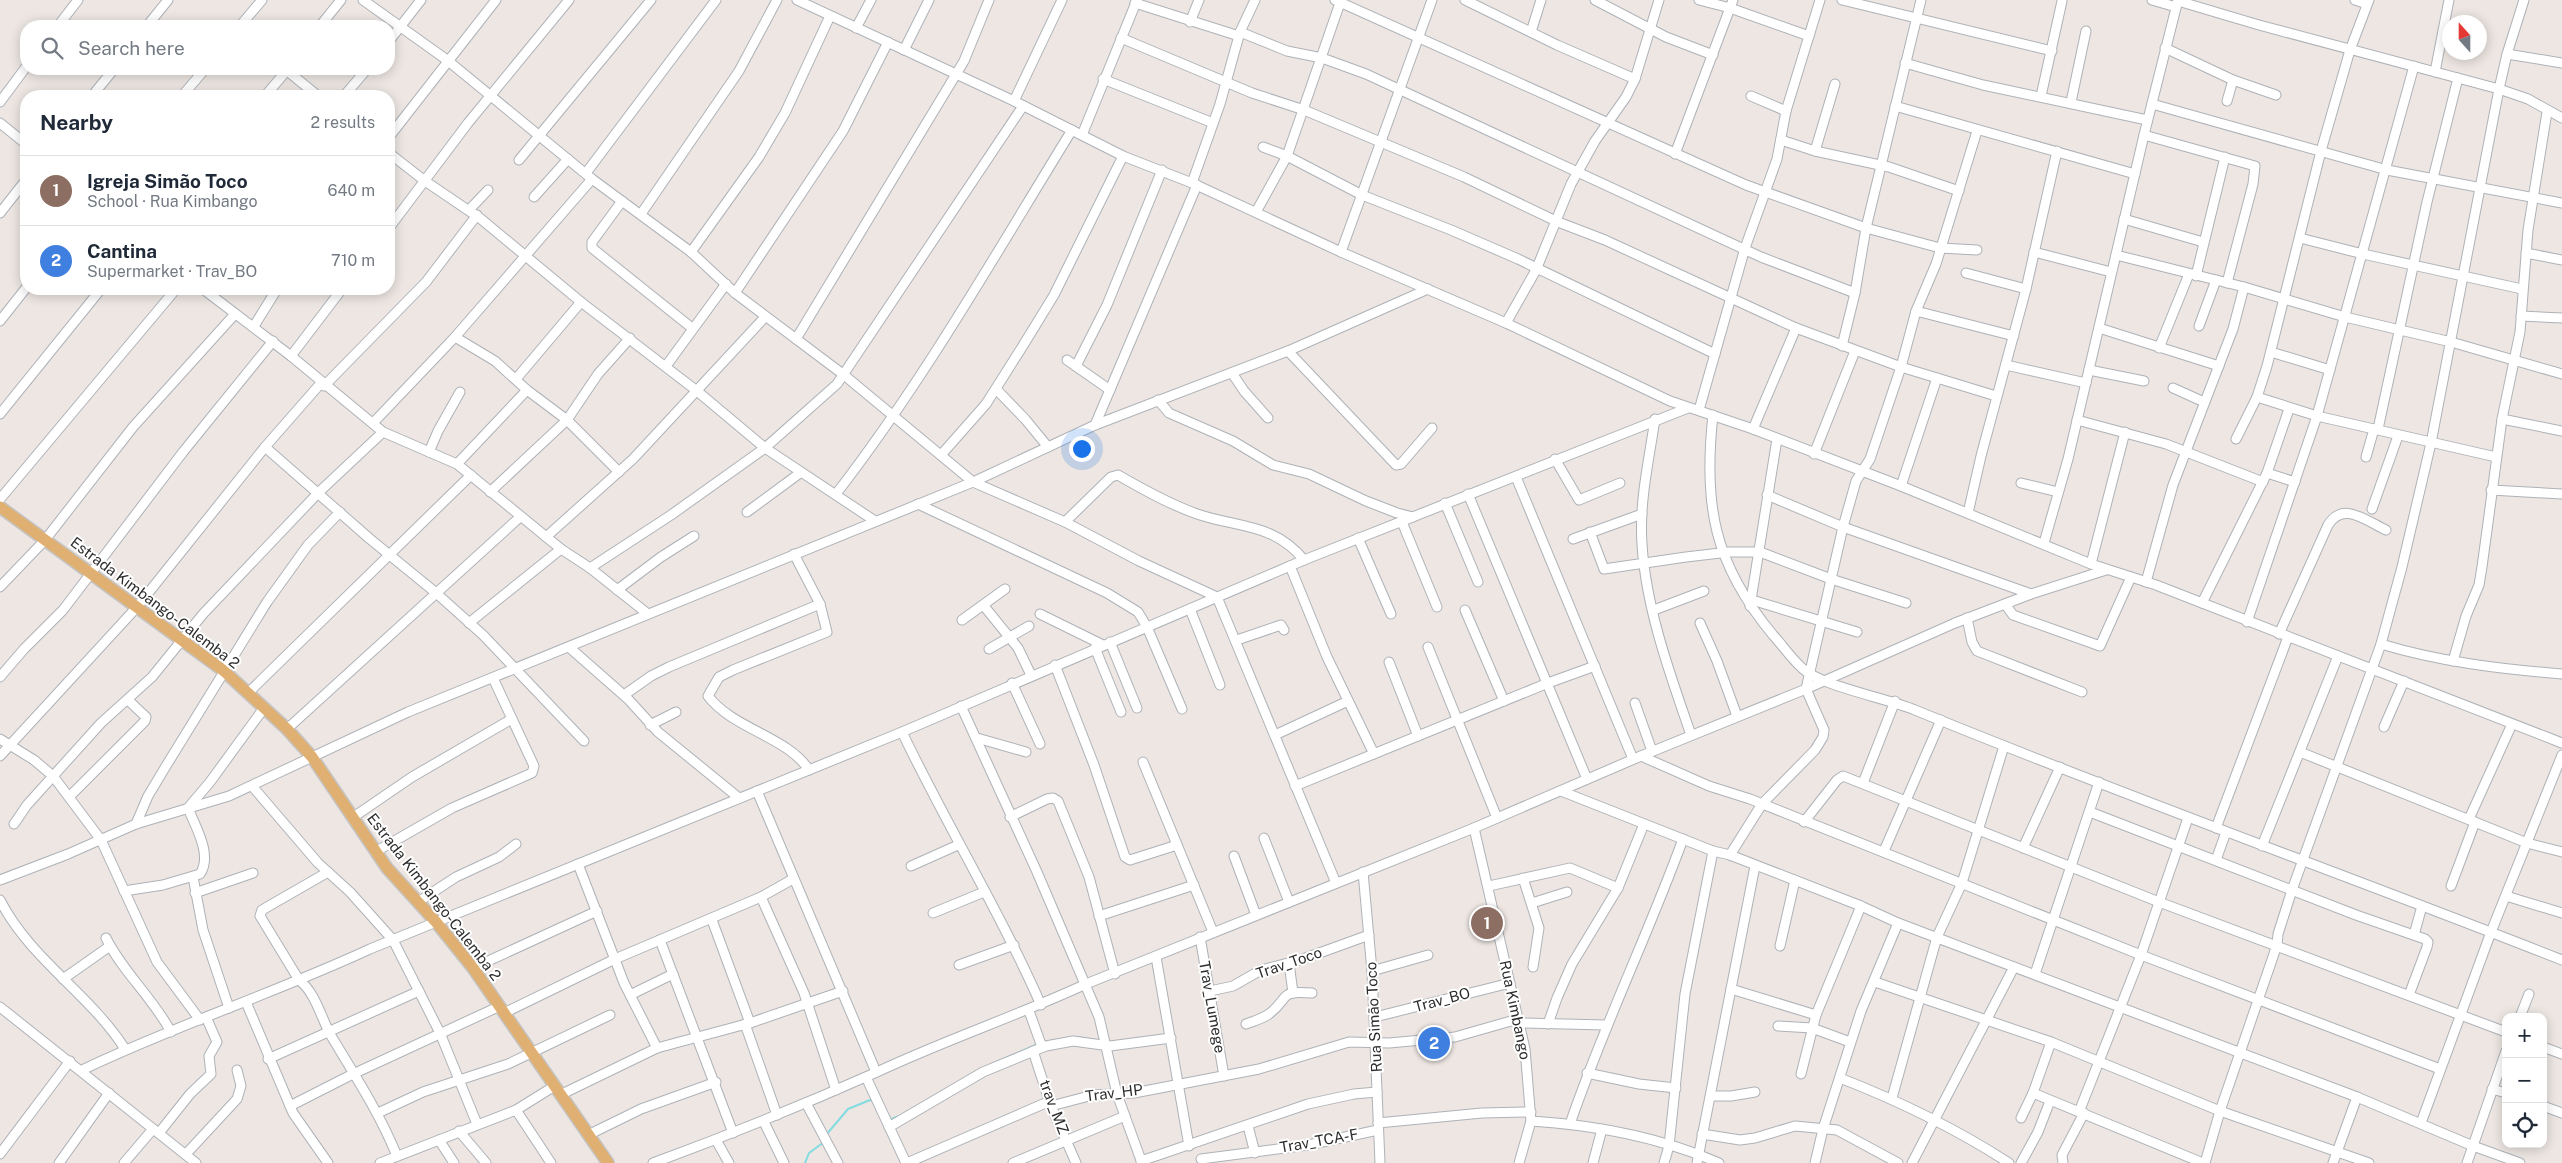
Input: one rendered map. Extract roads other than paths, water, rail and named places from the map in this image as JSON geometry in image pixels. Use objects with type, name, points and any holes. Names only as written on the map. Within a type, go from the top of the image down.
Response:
[{"type":"main road","name":"Estrada Kimbango-Calemba 2","points":[[0,506],[224,672],[287,729],[312,757],[375,852],[473,968],[556,1091],[608,1163]]},
{"type":"street","points":[[63,20],[78,0]]},
{"type":"street","points":[[152,20],[168,0]]},
{"type":"street","points":[[245,20],[262,0]]},
{"type":"street","points":[[325,20],[341,0]]},
{"type":"street","points":[[363,0],[390,20]]},
{"type":"street","points":[[395,33],[421,0]]},
{"type":"street","points":[[395,128],[496,0]]},
{"type":"street","points":[[395,220],[491,96],[569,0]]},
{"type":"street","points":[[519,160],[651,0]]},
{"type":"street","points":[[373,423],[455,337],[526,256],[589,176],[716,0]]},
{"type":"street","points":[[641,214],[739,70],[777,0]]},
{"type":"street","points":[[856,28],[871,0]]},
{"type":"street","points":[[904,50],[929,0]]},
{"type":"street","points":[[796,339],[964,61],[989,0]]},
{"type":"street","points":[[1014,101],[1062,0]]},
{"type":"street","points":[[1190,22],[1198,0]]},
{"type":"street","points":[[1095,425],[1194,184],[1240,34],[1255,0]]},
{"type":"street","points":[[1341,252],[1432,0]]},
{"type":"street","points":[[1465,0],[1482,4],[1531,32],[1635,79]]},
{"type":"street","points":[[1531,32],[1541,0]]},
{"type":"street","points":[[1595,0],[1675,41],[1713,55]]},
{"type":"street","points":[[1506,322],[1536,270],[1554,221],[1578,171],[1626,97],[1635,79],[1659,0]]},
{"type":"street","points":[[1700,0],[1732,4],[1808,36]]},
{"type":"street","points":[[1699,410],[1732,300],[1745,248],[1781,140],[1786,111],[1820,0]]},
{"type":"street","points":[[1842,0],[2052,51]]},
{"type":"street","points":[[1842,346],[1855,293],[1866,228],[1920,0]]},
{"type":"street","points":[[2152,0],[2177,3],[2499,89],[2528,99],[2548,112],[2562,118]]},
{"type":"street","points":[[2236,439],[2257,397],[2272,352],[2321,151],[2350,50],[2368,2],[2355,0]]},
{"type":"street","points":[[2434,72],[2450,0]]},
{"type":"street","points":[[2033,1093],[2204,1163],[2220,1110],[2277,945],[2278,934],[2292,890],[2381,644],[2431,443],[2499,89],[2507,54],[2524,0]]},
{"type":"street","points":[[802,1],[830,16],[1014,101],[1123,156],[1162,170],[1341,252],[1506,322],[1688,408],[1753,429],[2044,543],[2106,570],[2146,582],[2202,603],[2562,743]]},
{"type":"street","points":[[1256,212],[1287,156],[1322,58],[1339,1],[1675,154],[1765,192],[1866,228],[1940,248],[1977,250]]},
{"type":"street","points":[[2042,96],[2062,1]]},
{"type":"street","points":[[1082,135],[1103,78],[1136,2],[1190,22],[1240,34],[1286,51],[1322,58],[1399,89],[1761,257],[1855,293]]},
{"type":"street","points":[[2044,543],[2077,420],[2147,120],[2177,3]]},
{"type":"street","points":[[1675,154],[1732,4]]},
{"type":"street","points":[[691,252],[759,157],[785,113],[830,16]]},
{"type":"street","points":[[395,23],[448,60],[589,176],[691,252],[765,317],[844,375],[973,482],[1065,522],[1139,561],[1217,597],[1237,640],[1336,883]]},
{"type":"street","points":[[2071,102],[2086,31]]},
{"type":"street","points":[[1121,38],[1252,93],[1304,110],[1464,177],[1554,221],[1605,240],[1796,328],[1901,367],[1996,396]]},
{"type":"street","points":[[735,292],[844,131],[888,42]]},
{"type":"street","points":[[2165,48],[2233,80],[2276,96]]},
{"type":"street","points":[[2507,54],[2562,63]]},
{"type":"street","points":[[1904,63],[1983,85],[2071,102],[2147,120]]},
{"type":"street","points":[[2247,622],[2317,416],[2387,170],[2414,66]]},
{"type":"street","points":[[0,102],[21,75]]},
{"type":"street","points":[[97,90],[109,75]]},
{"type":"street","points":[[187,90],[200,75]]},
{"type":"street","points":[[270,90],[281,75]]},
{"type":"street","points":[[293,75],[311,90]]},
{"type":"street","points":[[349,90],[362,75]]},
{"type":"street","points":[[1103,78],[1213,123]]},
{"type":"street","points":[[2366,457],[2376,429],[2401,331],[2433,179],[2458,78]]},
{"type":"street","points":[[2228,101],[2233,80]]},
{"type":"street","points":[[1815,151],[1835,84]]},
{"type":"street","points":[[1751,96],[1786,111]]},
{"type":"street","points":[[2152,104],[2387,170],[2481,186],[2562,203]]},
{"type":"street","points":[[590,568],[671,515],[765,448],[819,401],[844,375],[1023,106]]},
{"type":"street","points":[[1895,106],[1977,131],[2057,151],[2135,174]]},
{"type":"street","points":[[2453,661],[2466,616],[2479,586],[2496,457],[2521,316],[2522,289],[2533,198],[2548,112]]},
{"type":"street","points":[[0,123],[20,139]]},
{"type":"street","points":[[836,494],[894,418],[935,356],[1072,130]]},
{"type":"street","points":[[1730,855],[1762,804],[1815,750],[1824,737],[1824,730],[1806,689],[1842,527],[1856,481],[1870,459],[1901,367],[1916,311],[1922,300],[1940,248],[1977,131]]},
{"type":"street","points":[[2144,135],[2256,167],[2227,283]]},
{"type":"street","points":[[1781,140],[1815,151],[1881,164],[1958,190]]},
{"type":"street","points":[[1263,147],[1287,156],[1362,195],[1518,259],[1536,270],[1715,354]]},
{"type":"street","points":[[1968,513],[1996,396],[2006,366],[2026,289],[2057,151]]},
{"type":"street","points":[[940,455],[986,404],[1054,295],[1123,156]]},
{"type":"street","points":[[2159,348],[2192,275],[2203,242],[2225,157]]},
{"type":"street","points":[[395,158],[425,181],[473,213],[581,302],[666,366],[765,448],[875,521]]},
{"type":"street","points":[[534,198],[568,159]]},
{"type":"street","points":[[1076,366],[1107,305],[1162,170]]},
{"type":"street","points":[[0,213],[20,188]]},
{"type":"street","points":[[0,756],[8,745],[137,607],[265,447],[323,384],[426,282],[488,190]]},
{"type":"street","points":[[622,201],[592,242],[592,248],[692,328]]},
{"type":"street","points":[[2124,219],[2203,242]]},
{"type":"street","points":[[2300,238],[2462,277],[2522,289]]},
{"type":"street","points":[[2034,252],[2112,272]]},
{"type":"street","points":[[2526,253],[2562,260]]},
{"type":"street","points":[[2116,255],[2244,287],[2345,317],[2451,342],[2562,374]]},
{"type":"street","points":[[1966,273],[2026,289]]},
{"type":"street","points":[[2199,326],[2216,280]]},
{"type":"street","points":[[666,366],[726,284]]},
{"type":"street","points":[[2146,582],[2173,485],[2234,328],[2244,287]]},
{"type":"street","points":[[0,880],[136,824],[229,796],[408,712],[570,648],[648,614],[973,482],[1095,425],[1288,351],[1428,289]]},
{"type":"street","points":[[0,321],[20,295]]},
{"type":"street","points":[[0,414],[96,295]]},
{"type":"street","points":[[0,498],[171,295]]},
{"type":"street","points":[[211,295],[273,341],[383,432],[457,464],[520,517],[561,549],[590,568],[648,614]]},
{"type":"street","points":[[254,326],[273,295]]},
{"type":"street","points":[[291,356],[337,295]]},
{"type":"street","points":[[516,379],[581,302]]},
{"type":"street","points":[[1916,311],[2014,336]]},
{"type":"street","points":[[0,587],[45,540],[133,426],[235,314]]},
{"type":"street","points":[[2521,316],[2562,318]]},
{"type":"street","points":[[546,537],[619,472],[765,317]]},
{"type":"street","points":[[1753,429],[1796,328]]},
{"type":"street","points":[[2099,328],[2219,366]]},
{"type":"street","points":[[455,337],[494,361],[527,390],[567,420],[619,472]]},
{"type":"street","points":[[490,492],[567,420],[598,374],[630,338]]},
{"type":"street","points":[[0,677],[63,610],[183,452],[273,341]]},
{"type":"street","points":[[1814,454],[1855,350]]},
{"type":"street","points":[[1288,351],[1396,465],[1401,464],[1432,428]]},
{"type":"street","points":[[2272,352],[2330,370]]},
{"type":"street","points":[[1067,360],[1110,390]]},
{"type":"street","points":[[2006,366],[2086,383]]},
{"type":"street","points":[[2089,370],[2144,381]]},
{"type":"street","points":[[1232,373],[1244,391],[1268,418]]},
{"type":"street","points":[[1901,486],[1937,378]]},
{"type":"street","points":[[2173,388],[2204,402]]},
{"type":"street","points":[[996,389],[1025,419],[1048,447]]},
{"type":"street","points":[[457,464],[527,390]]},
{"type":"street","points":[[429,452],[438,431],[460,392]]},
{"type":"street","points":[[2257,397],[2289,409],[2376,429],[2398,436],[2496,457]]},
{"type":"street","points":[[1158,400],[1169,412],[1234,441],[1273,465],[1309,474],[1372,504],[1413,516]]},
{"type":"street","points":[[82,1070],[125,1050],[902,732],[1012,683],[1304,560],[1445,503],[1516,477],[1555,459],[1655,419],[1688,408]]},
{"type":"street","points":[[2202,603],[2267,473],[2289,409]]},
{"type":"street","points":[[1713,415],[1708,467],[1709,490],[1722,553],[1732,576],[1751,603],[1809,674],[1823,681],[1895,701],[2188,818],[2262,846],[2303,859],[2562,960]]},
{"type":"street","points":[[1655,419],[1642,514],[1644,563],[1674,686],[1692,735]]},
{"type":"street","points":[[2502,419],[2562,431]]},
{"type":"street","points":[[2077,420],[2186,451],[2262,482]]},
{"type":"street","points":[[14,824],[27,805],[100,723],[152,677],[198,619],[319,492],[383,432]]},
{"type":"street","points":[[2091,564],[2124,432]]},
{"type":"street","points":[[2372,509],[2398,436]]},
{"type":"street","points":[[1751,603],[1777,439]]},
{"type":"street","points":[[265,447],[469,623],[516,669],[584,741]]},
{"type":"street","points":[[1555,459],[1579,500],[1620,482]]},
{"type":"street","points":[[747,512],[800,473]]},
{"type":"street","points":[[2267,473],[2295,482]]},
{"type":"street","points":[[248,693],[471,474]]},
{"type":"street","points":[[1065,522],[1111,477],[1118,475],[1155,496],[1200,515],[1267,531],[1286,542],[1304,560]]},
{"type":"street","points":[[1516,477],[1595,666],[1637,758],[1884,851],[2141,955],[2259,998],[2440,1069]]},
{"type":"street","points":[[2021,483],[2058,492]]},
{"type":"street","points":[[2491,490],[2562,494]]},
{"type":"street","points":[[1468,494],[1587,779]]},
{"type":"street","points":[[1767,495],[1842,527],[2030,594]]},
{"type":"street","points":[[1445,503],[1478,582]]},
{"type":"street","points":[[918,504],[1119,599],[1138,612],[1147,626],[1182,709]]},
{"type":"street","points":[[136,824],[148,796],[224,672],[295,562],[340,512]]},
{"type":"street","points":[[2216,828],[2283,635],[2328,525],[2335,515],[2349,513],[2386,530]]},
{"type":"street","points":[[1573,539],[1642,514]]},
{"type":"street","points":[[287,729],[435,592],[520,517]]},
{"type":"street","points":[[1402,522],[1437,607]]},
{"type":"street","points":[[1590,532],[1604,569],[1722,553],[1760,552],[1831,579],[1906,603]]},
{"type":"street","points":[[617,590],[661,557],[694,536]]},
{"type":"street","points":[[1358,538],[1391,614]]},
{"type":"street","points":[[469,623],[561,549]]},
{"type":"street","points":[[794,554],[820,604],[826,632],[719,677],[708,692],[710,699],[720,708],[800,758],[809,770]]},
{"type":"street","points":[[1290,566],[1348,701],[1374,754]]},
{"type":"street","points":[[653,1163],[764,1122],[876,1072],[1029,1011],[1086,984],[1115,974],[1213,932],[1474,828],[1652,751],[1806,689],[1967,618],[2030,594],[2106,570]]},
{"type":"street","points":[[2005,604],[2013,615],[2100,646],[2131,577]]},
{"type":"street","points":[[962,620],[984,606],[1005,589]]},
{"type":"street","points":[[1654,610],[1704,591]]},
{"type":"street","points":[[1751,603],[1857,632]]},
{"type":"street","points":[[624,695],[669,667],[820,604]]},
{"type":"street","points":[[984,606],[1018,648],[1031,675]]},
{"type":"street","points":[[1190,609],[1220,685]]},
{"type":"street","points":[[1465,610],[1504,701]]},
{"type":"street","points":[[1040,614],[1102,645],[1137,708]]},
{"type":"street","points":[[1967,618],[1972,642],[1977,650],[2082,692]]},
{"type":"street","points":[[1700,624],[1718,661],[1737,716]]},
{"type":"street","points":[[1237,640],[1281,625],[1284,630]]},
{"type":"street","points":[[989,649],[1029,626]]},
{"type":"street","points":[[2381,644],[2412,653],[2453,661],[2562,674]]},
{"type":"street","points":[[1102,645],[1121,712]]},
{"type":"street","points":[[1428,647],[1497,818]]},
{"type":"street","points":[[570,648],[624,695],[650,725],[740,798]]},
{"type":"street","points":[[2262,846],[2338,656]]},
{"type":"street","points":[[1389,662],[1418,736]]},
{"type":"street","points":[[1055,665],[1094,765],[1125,857],[1130,860],[1177,844]]},
{"type":"street","points":[[1295,786],[1595,666]]},
{"type":"street","points":[[375,852],[452,808],[532,773],[534,766],[510,720],[493,678]]},
{"type":"street","points":[[2384,727],[2404,681]]},
{"type":"street","points":[[1012,683],[1040,744]]},
{"type":"street","points":[[69,797],[145,720],[146,717],[128,700]]},
{"type":"street","points":[[1275,735],[1348,701]]},
{"type":"street","points":[[1863,783],[1895,701]]},
{"type":"street","points":[[1634,703],[1652,751]]},
{"type":"street","points":[[962,706],[1086,984],[1099,1017],[1118,1094],[1142,1162],[1321,1101],[1377,1092]]},
{"type":"street","points":[[188,808],[210,782],[264,708]]},
{"type":"street","points":[[650,725],[676,712]]},
{"type":"street","points":[[352,818],[412,777],[510,720]]},
{"type":"street","points":[[1884,851],[1907,802],[1941,720]]},
{"type":"street","points":[[2451,886],[2472,821],[2512,724]]},
{"type":"street","points":[[902,732],[958,845],[1014,945],[1041,1005]]},
{"type":"street","points":[[977,738],[1026,752]]},
{"type":"street","points":[[0,740],[34,760],[53,776],[101,840],[157,962],[203,1018],[217,1042],[209,1056],[211,1074],[124,1163]]},
{"type":"street","points":[[1892,1098],[1937,937],[1962,883],[2004,746]]},
{"type":"street","points":[[2300,752],[2527,843],[2562,852]]},
{"type":"street","points":[[2421,1124],[2491,932],[2562,755]]},
{"type":"street","points":[[1142,762],[1154,795],[1177,844],[1213,932]]},
{"type":"street","points":[[2023,848],[2060,768]]},
{"type":"street","points":[[1804,822],[1840,777],[1863,783],[2159,902],[2502,1030]]},
{"type":"street","points":[[2035,974],[2099,782]]},
{"type":"street","points":[[252,786],[328,872],[350,892],[393,940],[440,1033],[477,1124]]},
{"type":"street","points":[[757,791],[876,1072]]},
{"type":"street","points":[[1561,791],[1713,851],[1730,855],[1861,906],[1898,923],[2119,1006],[2240,1055],[2357,1097],[2473,1146],[2520,1163]]},
{"type":"street","points":[[1010,816],[1047,799],[1053,798],[1058,801],[1086,869],[1115,974]]},
{"type":"street","points":[[124,891],[192,878],[202,870],[205,857],[188,808]]},
{"type":"street","points":[[2090,812],[2414,935],[2428,942],[2409,995]]},
{"type":"street","points":[[2063,1163],[2062,1155],[2081,1113],[2098,1060],[2141,955],[2188,818]]},
{"type":"street","points":[[1548,1024],[1572,964],[1618,888],[1644,824]]},
{"type":"street","name":"Rua Kimbango","points":[[1474,828],[1489,886],[1525,1049],[1531,1121],[1519,1163]]},
{"type":"street","points":[[2216,860],[2226,832]]},
{"type":"street","points":[[1264,838],[1289,902]]},
{"type":"street","points":[[1570,1124],[1587,1072],[1606,1024],[1663,893],[1683,839]]},
{"type":"street","points":[[418,902],[456,877],[499,857],[516,844]]},
{"type":"street","points":[[910,866],[958,845]]},
{"type":"street","points":[[1664,1163],[1669,1146],[1685,994],[1713,851]]},
{"type":"street","points":[[1234,856],[1256,915]]},
{"type":"street","points":[[578,864],[630,994],[657,1048]]},
{"type":"street","points":[[1698,1159],[1755,866]]},
{"type":"street","points":[[1489,886],[1574,868],[1618,888]]},
{"type":"street","points":[[328,872],[268,907],[260,914],[299,980],[307,989],[378,1113],[401,1158]]},
{"type":"street","name":"Rua Simão Toco","points":[[1363,872],[1375,1017],[1380,1163]]},
{"type":"street","points":[[195,893],[253,873]]},
{"type":"street","points":[[192,878],[203,930],[229,1008]]},
{"type":"street","points":[[1523,878],[1539,928],[1533,967]]},
{"type":"street","points":[[290,1106],[440,1033],[502,1010],[615,959],[712,920],[761,898],[793,879]]},
{"type":"street","points":[[1780,946],[1794,880]]},
{"type":"street","points":[[1100,916],[1194,885]]},
{"type":"street","points":[[933,913],[984,892]]},
{"type":"street","points":[[1532,903],[1567,892]]},
{"type":"street","points":[[2506,896],[2562,913]]},
{"type":"street","points":[[761,898],[801,987],[836,1090]]},
{"type":"street","points":[[0,900],[12,923],[63,979],[99,1013],[125,1050]]},
{"type":"street","points":[[1801,1074],[1816,1015],[1861,906]]},
{"type":"street","points":[[2414,935],[2422,906]]},
{"type":"street","points":[[473,968],[597,911]]},
{"type":"street","points":[[712,920],[777,1115]]},
{"type":"street","points":[[1815,1163],[1823,1129],[1850,1042],[1898,923]]},
{"type":"street","name":"Trav_Toco","points":[[1210,991],[1233,986],[1262,970],[1289,963],[1369,934]]},
{"type":"street","name":"Trav_Lumege","points":[[1200,938],[1224,1076]]},
{"type":"street","points":[[660,940],[716,1082],[733,1133]]},
{"type":"street","points":[[63,979],[108,942],[155,1004],[171,1032]]},
{"type":"street","points":[[959,965],[1014,945]]},
{"type":"street","points":[[1372,971],[1428,955]]},
{"type":"street","points":[[1156,957],[1178,1084],[1193,1145],[1201,1161]]},
{"type":"street","points":[[1289,963],[1293,993]]},
{"type":"street","points":[[1912,1163],[2014,967]]},
{"type":"street","points":[[630,994],[673,974]]},
{"type":"street","points":[[1875,982],[2051,1042],[2220,1110],[2369,1163]]},
{"type":"street","name":"Trav_BO","points":[[1375,1017],[1510,983]]},
{"type":"street","points":[[1731,989],[1816,1015]]},
{"type":"street","points":[[268,1059],[419,991]]},
{"type":"street","points":[[380,1163],[401,1158],[459,1131],[516,1110],[657,1048],[748,1024],[842,991]]},
{"type":"street","points":[[1246,1024],[1268,1015],[1283,997],[1293,993],[1312,993]]},
{"type":"street","points":[[2521,1013],[2528,994]]},
{"type":"street","points":[[246,1002],[268,1059],[290,1106],[298,1121],[328,1163]]},
{"type":"street","points":[[0,1007],[82,1070],[196,1163]]},
{"type":"street","name":"trav_MZ","points":[[1029,1011],[1050,1103],[1076,1163]]},
{"type":"street","points":[[378,1113],[397,1103],[459,1079],[508,1064],[610,1015]]},
{"type":"street","name":"Trav_HP","points":[[907,1163],[1050,1103],[1093,1095],[1118,1094],[1224,1076],[1276,1064],[1348,1042],[1455,1037],[1518,1021],[1548,1024],[1606,1024]]},
{"type":"street","points":[[1778,1026],[1812,1028],[1850,1042]]},
{"type":"street","points":[[889,1127],[983,1072],[1038,1049],[1073,1041],[1107,1046],[1171,1038]]},
{"type":"street","points":[[2020,1118],[2033,1093],[2051,1042]]},
{"type":"street","points":[[2547,1048],[2562,1054]]},
{"type":"street","points":[[2467,1163],[2504,1058]]},
{"type":"street","points":[[0,1154],[70,1061]]},
{"type":"street","points":[[186,1154],[237,1099],[241,1086],[237,1070]]},
{"type":"street","points":[[1587,1072],[1639,1084],[1676,1088]]},
{"type":"street","points":[[866,1077],[907,1163]]},
{"type":"street","points":[[1840,1078],[1892,1098],[1934,1119],[2009,1163]]},
{"type":"street","points":[[588,1135],[641,1109],[716,1082]]},
{"type":"street","points":[[2492,1089],[2502,1092]]},
{"type":"street","points":[[1710,1096],[1731,1096],[1755,1092]]},
{"type":"street","points":[[59,1163],[109,1093]]},
{"type":"street","points":[[2334,1163],[2357,1097]]},
{"type":"street","points":[[2021,1163],[2038,1132],[2050,1101]]},
{"type":"street","points":[[806,1103],[838,1163]]},
{"type":"street","points":[[2547,1107],[2562,1113]]},
{"type":"street","points":[[516,1110],[551,1163]]},
{"type":"street","name":"Trav_TCA-F","points":[[1201,1161],[1324,1142],[1378,1126],[1482,1113],[1531,1112]]},
{"type":"street","points":[[1013,1163],[1125,1116]]},
{"type":"street","points":[[1531,1121],[1602,1129],[1669,1146],[1698,1159],[1718,1163]]},
{"type":"street","points":[[764,1122],[784,1163]]},
{"type":"street","points":[[1248,1126],[1255,1153]]},
{"type":"street","points":[[1702,1134],[1740,1140],[1755,1138],[1795,1126],[1823,1129],[1845,1133],[1898,1163]]},
{"type":"street","points":[[1593,1163],[1602,1129]]},
{"type":"street","points":[[459,1131],[486,1163]]},
{"type":"street","points":[[439,1140],[454,1163]]},
{"type":"street","points":[[716,1140],[728,1163]]},
{"type":"street","points":[[680,1153],[685,1163]]},
{"type":"waterway","points":[[1077,1037],[1102,1041]]},
{"type":"waterway","points":[[1043,1042],[1062,1039]]},
{"type":"waterway","points":[[990,1065],[1038,1044]]},
{"type":"waterway","points":[[970,1075],[979,1070]]},
{"type":"waterway","points":[[826,1135],[848,1109],[870,1100],[873,1101],[883,1122]]},
{"type":"waterway","points":[[889,1120],[899,1116]]},
{"type":"waterway","points":[[805,1163],[809,1153],[824,1142]]},
{"type":"place","name":"Igreja Simão Toco","points":[[1487,923]]},
{"type":"place","name":"Cantina","points":[[1434,1043]]}]
